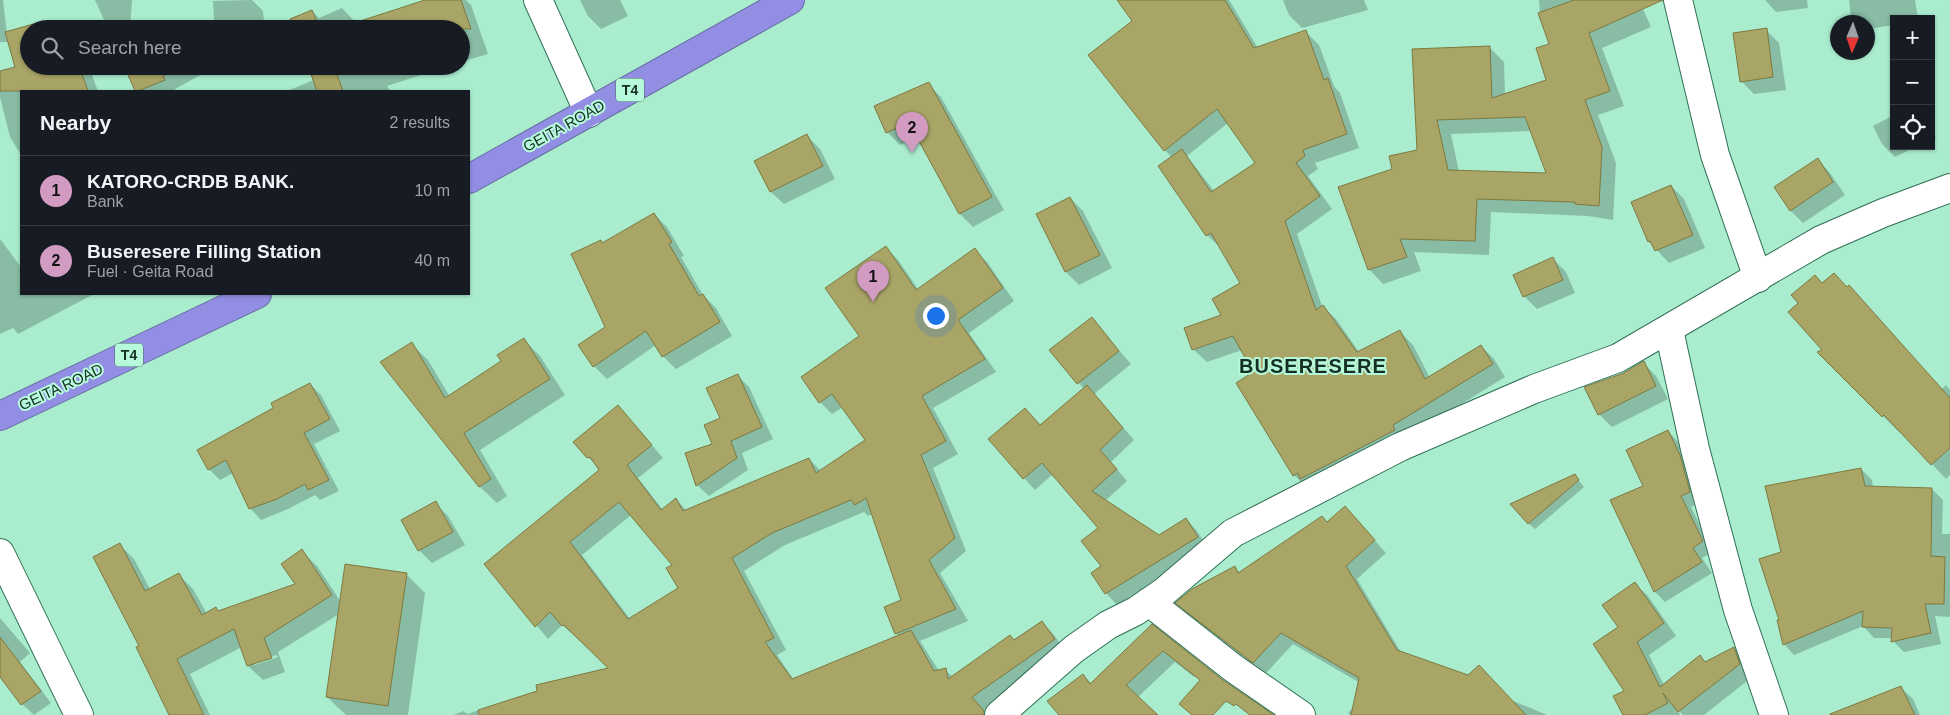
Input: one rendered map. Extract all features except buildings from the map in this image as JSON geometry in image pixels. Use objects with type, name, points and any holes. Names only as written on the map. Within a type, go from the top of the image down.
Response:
[{"type":"highway","name":"GEITA ROAD","points":[[470,178],[790,0]]},
{"type":"highway","name":"GEITA ROAD","points":[[0,416],[255,295]]},
{"type":"street","points":[[538,0],[589,113]]},
{"type":"street","points":[[1678,0],[1715,154],[1758,278]]},
{"type":"street","points":[[999,715],[1074,649],[1108,625],[1165,591],[1233,533],[1400,447],[1534,389],[1618,358],[1821,240],[1883,213],[1950,188]]},
{"type":"street","points":[[1669,330],[1695,449],[1738,610],[1774,715]]},
{"type":"street","points":[[0,553],[79,715]]},
{"type":"street","points":[[1149,602],[1233,668],[1301,715]]},
{"type":"place","name":"Buseresere Filling Station","points":[[912,153]]},
{"type":"place","name":"KATORO-CRDB BANK.","points":[[873,302]]},
{"type":"district","name":"BUSERESERE","points":[[1313,366]]}]
